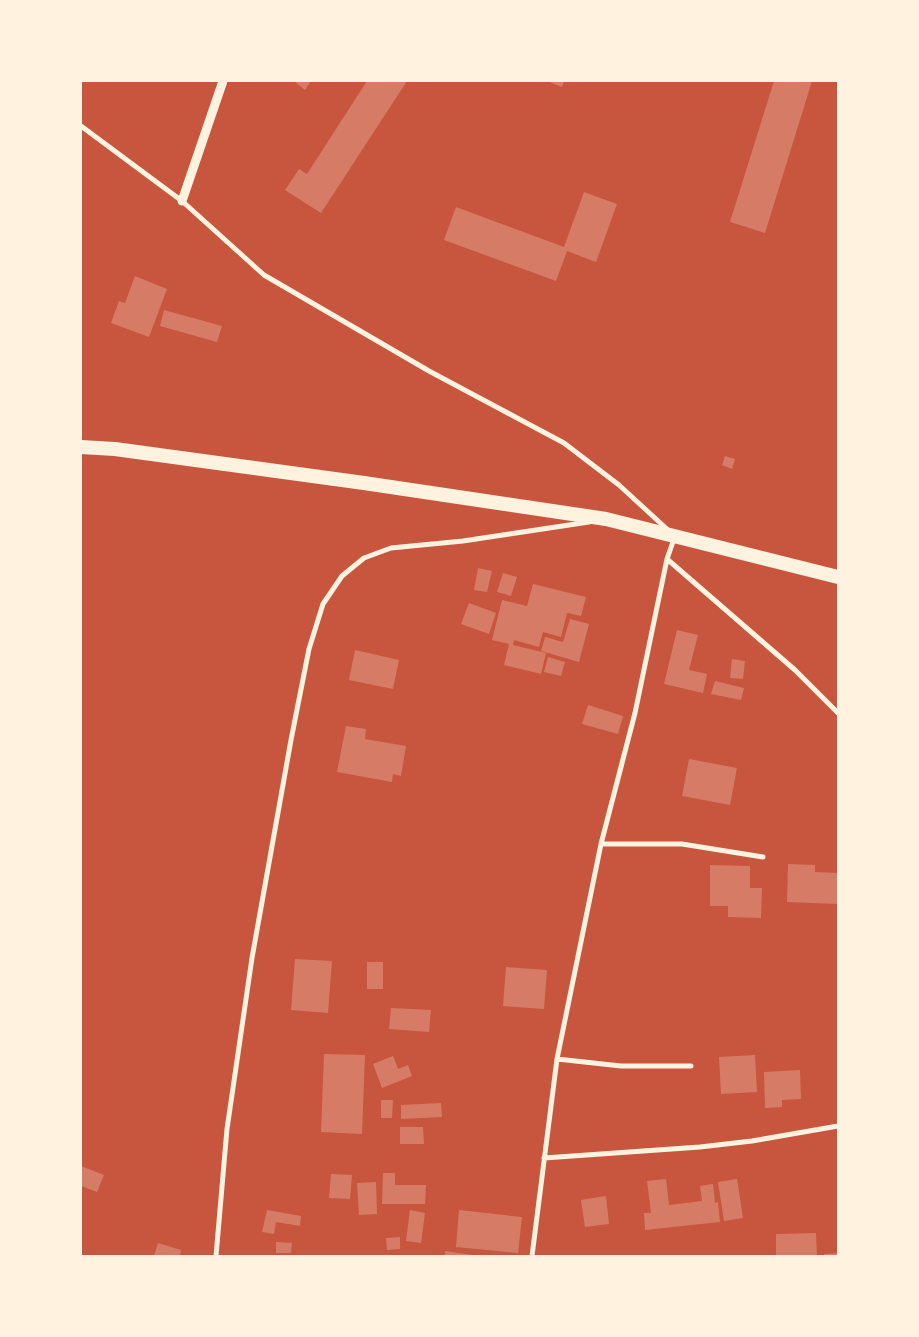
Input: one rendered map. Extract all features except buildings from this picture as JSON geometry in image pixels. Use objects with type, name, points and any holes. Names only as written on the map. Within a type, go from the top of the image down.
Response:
[{"type":"highway","points":[[81,447],[115,449],[364,483],[606,520],[838,577]]},
{"type":"street","points":[[182,201],[223,81]]},
{"type":"street","points":[[81,126],[182,201],[264,274],[429,371],[564,442],[619,485],[675,536],[667,559],[634,713],[601,844],[557,1059],[532,1256]]},
{"type":"street","points":[[218,1255],[227,1129],[252,958],[293,731],[310,649],[323,604],[342,576],[364,558],[391,548],[463,541],[606,520]]},
{"type":"street","points":[[667,559],[795,670],[838,714]]},
{"type":"street","points":[[601,844],[682,844],[763,857]]},
{"type":"street","points":[[557,1059],[621,1066],[691,1066]]},
{"type":"street","points":[[544,1158],[700,1147],[752,1141],[838,1126]]}]
